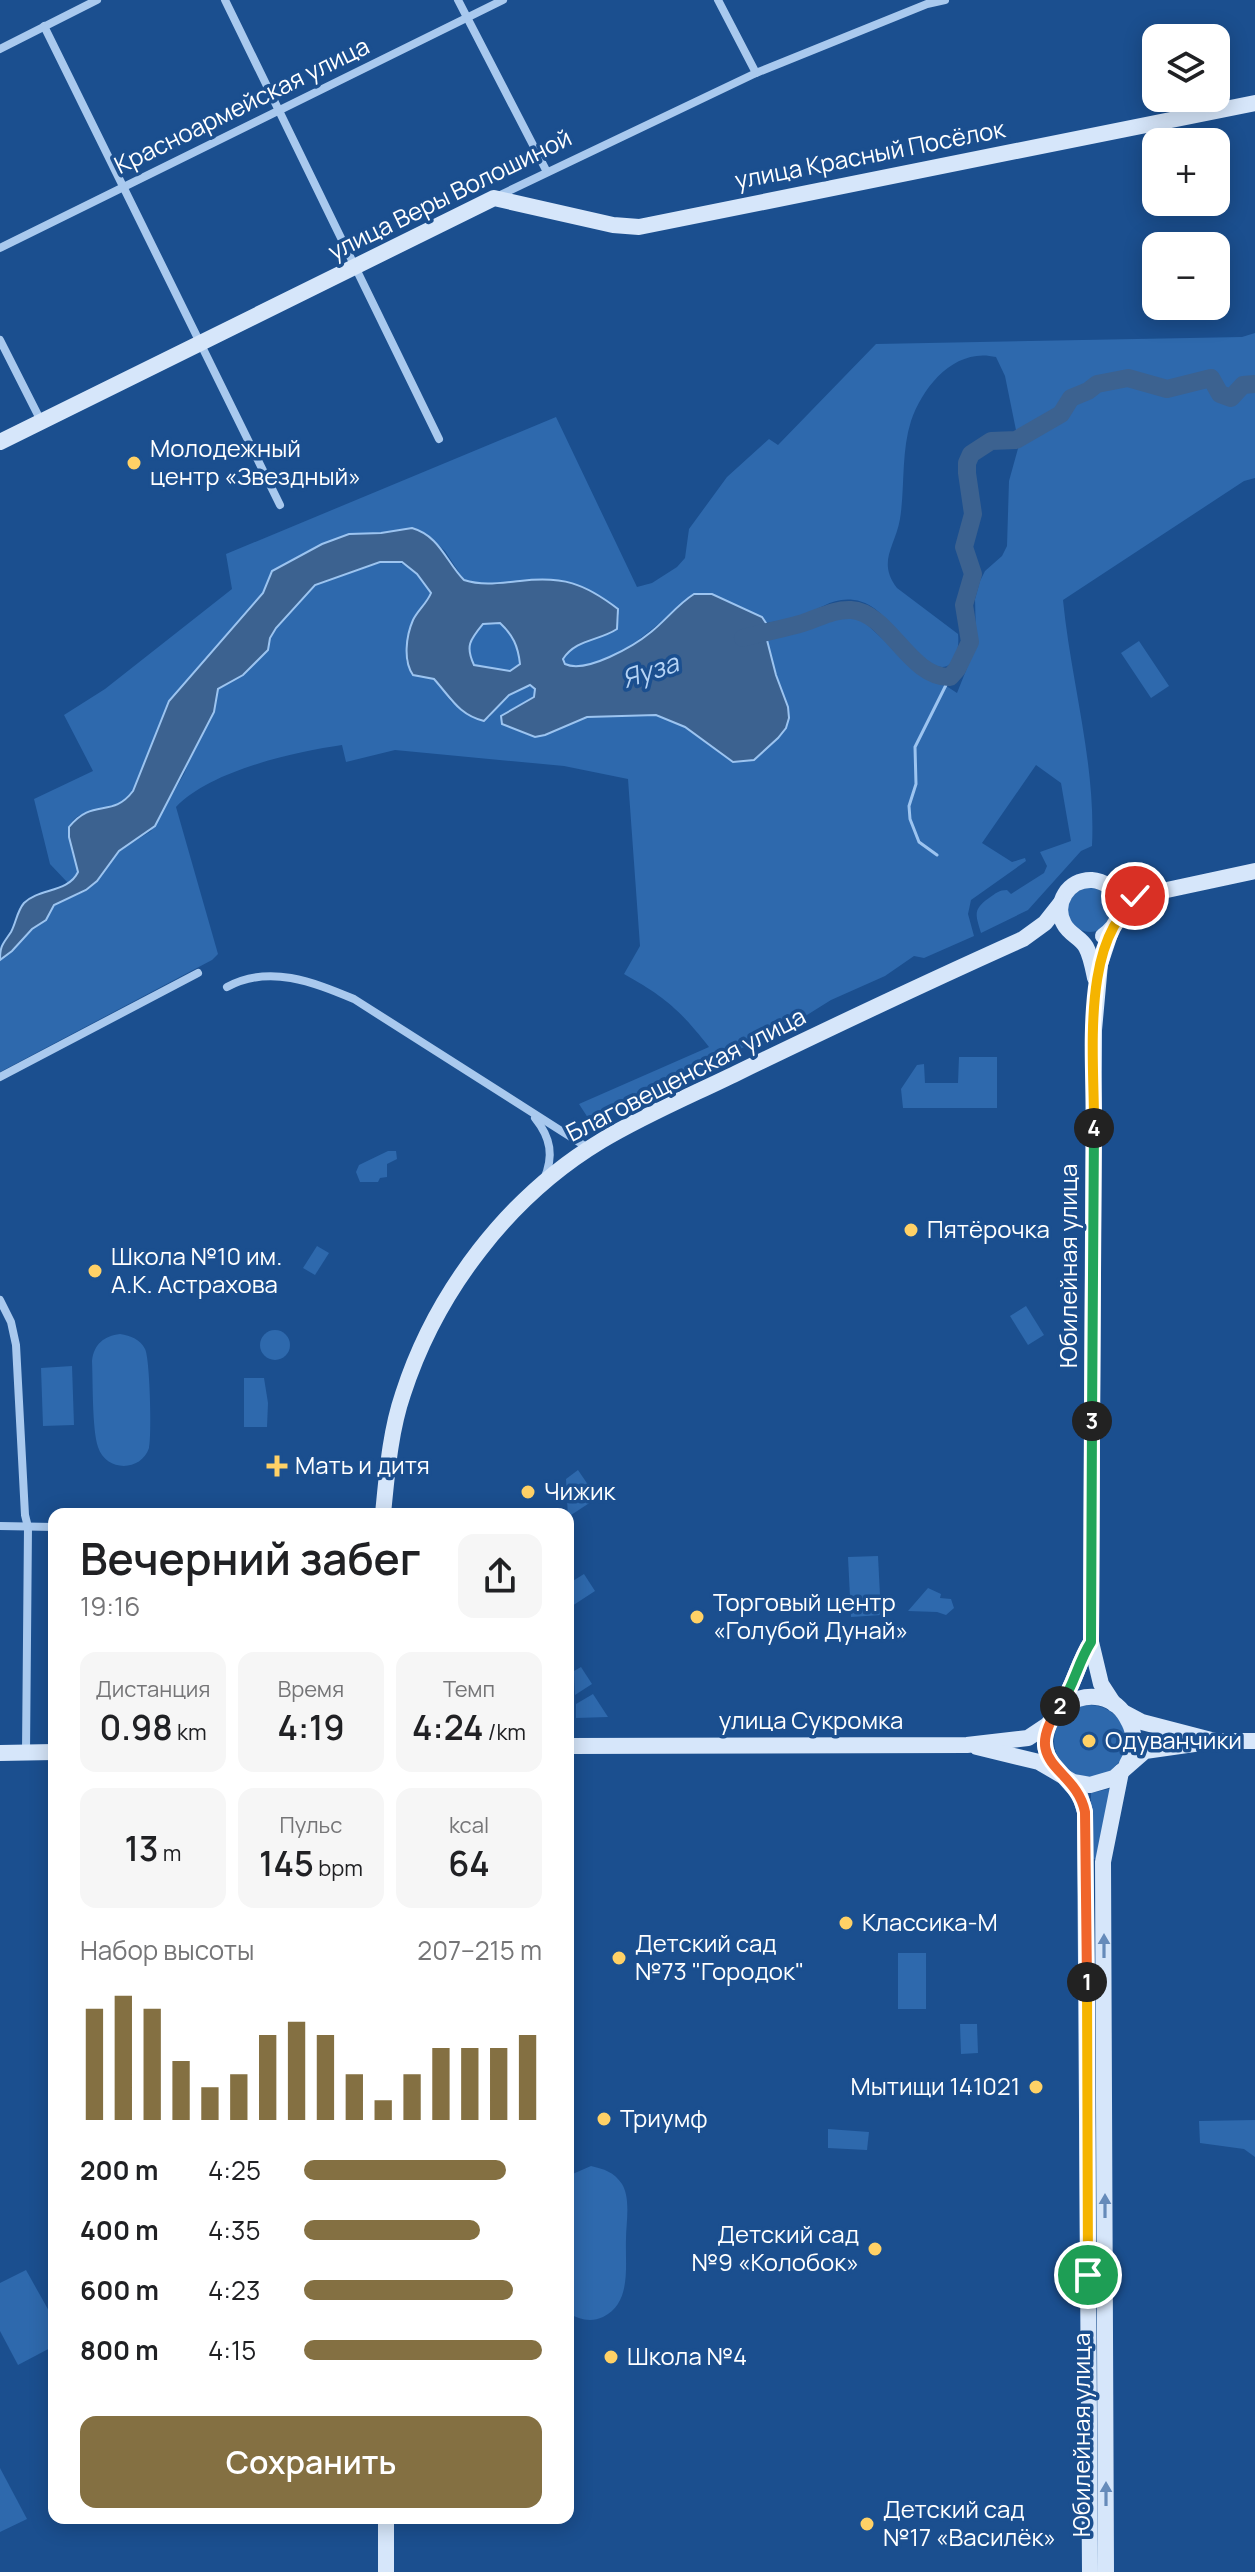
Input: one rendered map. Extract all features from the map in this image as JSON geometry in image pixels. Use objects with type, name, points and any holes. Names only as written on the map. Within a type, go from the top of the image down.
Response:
[{"type":"street","points":[[0,49],[97,0]]},
{"type":"street","points":[[225,0],[439,439]]},
{"type":"street","points":[[458,0],[547,172]]},
{"type":"street","name":"Красноармейская улица","points":[[0,248],[503,0]]},
{"type":"street","points":[[718,0],[756,73]]},
{"type":"street","name":"улица Веры Волошиной","points":[[0,442],[547,172],[756,73],[927,4],[945,0]]},
{"type":"street","points":[[44,26],[280,505]]},
{"type":"street","name":"улица Красный Посёлок","points":[[494,198],[613,225],[639,227],[1255,103]]},
{"type":"street","points":[[0,340],[41,421]]},
{"type":"street","points":[[1023,939],[1045,923],[1068,890],[1081,881],[1096,880],[1129,896],[1143,896],[1255,871]]},
{"type":"street","points":[[1112,890],[1119,905],[1114,926]]},
{"type":"street","points":[[1023,939],[1048,933],[1094,939],[1114,926],[1130,904],[1143,896]]},
{"type":"street","points":[[1060,904],[1063,922],[1075,936]]},
{"type":"street","name":"Юбилейная улица","points":[[1114,926],[1102,955],[1094,1030],[1091,1642],[1101,1684],[1118,1707]]},
{"type":"street","name":"Юбилейная улица","points":[[1075,936],[1087,949],[1097,986]]},
{"type":"street","name":"Благовещенская улица","points":[[384,1508],[402,1396],[429,1328],[471,1262],[541,1186],[589,1149],[840,1022],[1023,939]]},
{"type":"street","points":[[0,1077],[198,973]]},
{"type":"street","points":[[227,987],[239,980],[266,975],[294,978],[331,989],[374,1011],[589,1149]]},
{"type":"street","points":[[526,1109],[543,1128],[551,1149],[541,1186]]},
{"type":"street","points":[[0,1300],[11,1322],[16,1345],[28,1527],[26,1753]]},
{"type":"street","points":[[0,1526],[48,1527]]},
{"type":"street","name":"Юбилейная улица","points":[[1053,1717],[1075,1682],[1083,1654],[1091,1642]]},
{"type":"street","points":[[1062,1775],[1046,1750],[1053,1717],[1081,1697],[1098,1697],[1142,1722],[1215,1741]]},
{"type":"street","points":[[1118,1707],[1131,1724],[1134,1741],[1124,1769]]},
{"type":"street","name":"улица Сукромка","points":[[574,1746],[967,1745],[1028,1738],[1053,1717]]},
{"type":"street","points":[[967,1745],[1039,1762],[1090,1785],[1107,1782],[1136,1756],[1154,1748],[1215,1741],[1255,1741]]},
{"type":"street","points":[[0,1753],[48,1752]]},
{"type":"street","name":"Юбилейная улица","points":[[1106,2572],[1103,1862],[1124,1769]]},
{"type":"street","name":"Юбилейная улица","points":[[1062,1775],[1075,1788],[1083,1803],[1085,1824],[1090,2572]]},
{"type":"street","points":[[386,2524],[386,2572]]},
{"type":"shaded area","points":[[1255,333],[1255,478],[1244,481],[1063,600],[1087,753],[1092,846],[1081,851],[1028,910],[981,933],[977,913],[980,906],[996,893],[1007,890],[1011,894],[1044,873],[1047,866],[1040,852],[1071,841],[1061,783],[1036,765],[982,843],[1012,862],[1025,858],[1026,861],[971,900],[968,914],[974,936],[924,958],[914,956],[885,976],[831,1000],[799,1020],[590,1121],[579,1104],[709,1047],[671,1005],[624,974],[640,946],[628,779],[564,766],[395,750],[346,762],[342,745],[277,758],[231,773],[191,794],[176,807],[218,954],[212,960],[0,1072],[0,960],[46,920],[54,905],[86,891],[119,851],[151,831],[184,774],[216,706],[218,688],[236,678],[268,651],[276,628],[315,585],[386,561],[400,563],[413,570],[431,593],[413,621],[406,661],[418,677],[434,679],[452,703],[489,718],[513,692],[526,687],[536,689],[534,697],[506,712],[502,724],[535,737],[587,717],[656,715],[685,727],[733,762],[754,760],[778,738],[789,718],[767,640],[851,616],[861,619],[902,657],[957,693],[973,653],[975,599],[980,581],[1007,546],[1009,481],[1019,445],[1005,376],[996,357],[981,355],[967,358],[943,372],[924,395],[911,421],[900,519],[889,554],[888,570],[897,588],[958,634],[955,657],[943,667],[924,659],[878,611],[858,601],[840,600],[802,616],[766,623],[762,617],[687,598],[647,633],[612,656],[595,664],[579,667],[565,665],[563,659],[574,648],[617,629],[619,615],[609,604],[587,589],[562,581],[484,583],[464,580],[445,551],[431,538],[412,528],[362,533],[273,571],[263,593],[169,701],[130,796],[119,805],[88,812],[74,819],[69,839],[78,872],[68,883],[50,864],[34,799],[93,771],[64,715],[105,689],[232,589],[226,554],[556,417],[637,587],[652,583],[677,567],[685,558],[689,529],[727,477],[769,439],[778,445],[876,344],[1242,337]]},
{"type":"shaded area","points":[[500,623],[514,641],[520,664],[510,671],[474,665],[469,648],[475,634],[483,624]]},
{"type":"shaded area","points":[[1139,641],[1169,686],[1151,698],[1121,653]]},
{"type":"shaded area","points":[[1090,888],[1106,894],[1112,910],[1106,926],[1090,932],[1074,926],[1068,910],[1074,894]]},
{"type":"shaded area","points":[[959,1057],[997,1057],[997,1108],[903,1108],[901,1089],[917,1065],[924,1064],[925,1083],[958,1083]]},
{"type":"shaded area","points":[[388,1151],[396,1151],[397,1159],[387,1164],[387,1177],[380,1178],[378,1182],[360,1182],[356,1172],[359,1165]]},
{"type":"shaded area","points":[[317,1246],[329,1253],[315,1275],[303,1268]]},
{"type":"shaded area","points":[[1026,1306],[1044,1335],[1028,1345],[1010,1316]]},
{"type":"shaded area","points":[[275,1330],[286,1334],[290,1345],[286,1356],[275,1360],[264,1356],[260,1345],[264,1334]]},
{"type":"shaded area","points":[[120,1334],[135,1338],[145,1349],[150,1398],[149,1448],[139,1461],[124,1466],[108,1461],[98,1447],[92,1361],[95,1350],[105,1339]]},
{"type":"shaded area","points":[[72,1366],[74,1425],[43,1426],[41,1368]]},
{"type":"shaded area","points":[[244,1378],[264,1378],[268,1403],[267,1427],[244,1427]]},
{"type":"shaded area","points":[[578,1470],[597,1498],[574,1513],[574,1508],[568,1508],[566,1479]]},
{"type":"shaded area","points":[[878,1556],[881,1615],[851,1617],[848,1557]]},
{"type":"shaded area","points":[[584,1574],[595,1591],[574,1605],[574,1580]]},
{"type":"shaded area","points":[[928,1588],[941,1594],[940,1598],[951,1599],[954,1608],[946,1615],[908,1611]]},
{"type":"shaded area","points":[[581,1667],[592,1684],[575,1695],[574,1671]]},
{"type":"shaded area","points":[[593,1694],[608,1717],[576,1718],[576,1704]]},
{"type":"shaded area","points":[[1090,1705],[1110,1711],[1120,1721],[1126,1741],[1120,1761],[1110,1771],[1090,1777],[1070,1771],[1060,1761],[1054,1741],[1060,1721],[1070,1711]]},
{"type":"shaded area","points":[[1113,1788],[1098,1859],[1091,1859],[1091,1793]]},
{"type":"shaded area","points":[[898,1953],[926,1953],[926,2009],[898,2009]]},
{"type":"shaded area","points":[[960,2024],[977,2024],[978,2053],[961,2054]]},
{"type":"shaded area","points":[[1255,2120],[1255,2157],[1244,2149],[1200,2143],[1199,2121]]},
{"type":"shaded area","points":[[828,2129],[869,2132],[867,2150],[828,2148]]},
{"type":"shaded area","points":[[591,2166],[616,2177],[625,2190],[626,2272],[623,2293],[612,2311],[598,2319],[574,2316],[574,2173]]},
{"type":"shaded area","points":[[26,2270],[48,2309],[48,2349],[18,2365],[0,2331],[0,2283]]},
{"type":"shaded area","points":[[0,2468],[27,2519],[0,2532]]},
{"type":"water","points":[[412,528],[422,532],[436,543],[464,580],[484,583],[561,581],[583,587],[606,600],[618,609],[617,629],[568,652],[563,659],[565,664],[574,666],[597,662],[633,644],[694,594],[712,594],[762,617],[766,623],[776,675],[788,707],[786,728],[754,760],[733,762],[685,727],[656,715],[587,717],[535,737],[502,724],[501,716],[534,697],[535,689],[530,685],[509,695],[484,721],[475,718],[456,705],[434,679],[413,675],[407,656],[409,633],[413,620],[431,593],[417,574],[402,562],[380,562],[315,585],[276,628],[268,650],[243,675],[218,689],[214,712],[155,826],[119,851],[97,881],[86,890],[54,905],[46,920],[0,960],[2,945],[24,903],[67,884],[78,872],[69,827],[86,813],[118,804],[133,791],[169,701],[263,593],[272,571],[322,544],[349,534]],"holes":[[[500,623],[514,641],[520,664],[510,671],[474,665],[470,643],[483,624]]]},
{"type":"waterway","name":"Яуза","points":[[743,638],[833,612],[851,610],[877,621],[923,667],[950,677],[970,642],[964,605],[973,574],[964,547],[973,514],[967,473],[971,454],[991,441],[1016,440],[1061,414],[1071,398],[1097,384],[1128,378],[1167,389],[1211,378],[1220,394],[1231,398],[1243,385],[1255,384]]},
{"type":"waterway","points":[[937,855],[919,842],[910,819],[909,806],[916,784],[915,747],[950,677]]},
{"type":"place","name":"Молодежный центр «Звездный»","points":[[134,463]]},
{"type":"place","name":"Пятёрочка","points":[[911,1230]]},
{"type":"place","name":"Школа №10 им. А.К. Астрахова","points":[[95,1271]]},
{"type":"place","name":"Мать и дитя","points":[[277,1466]]},
{"type":"place","name":"Чижик","points":[[528,1492]]},
{"type":"place","name":"Торговый центр «Голубой Дунай»","points":[[697,1617]]},
{"type":"place","name":"Одуванчики","points":[[1089,1741]]},
{"type":"place","name":"Классика-М","points":[[846,1923]]},
{"type":"place","name":"Детский сад №73 \"Городок\"","points":[[619,1958]]},
{"type":"place","name":"Мытищи 141021","points":[[1036,2087]]},
{"type":"place","name":"Триумф","points":[[604,2119]]},
{"type":"place","name":"Детский сад №9 «Колобок»","points":[[875,2249]]},
{"type":"place","name":"Школа №4","points":[[611,2357]]},
{"type":"place","name":"Детский сад №17 «Василёк»","points":[[867,2524]]},
{"type":"route","points":[[1088,2275],[1085,1812],[1080,1795],[1053,1766],[1045,1741],[1049,1724],[1075,1682],[1083,1654],[1091,1642],[1094,1030],[1105,942],[1123,912],[1143,896],[1135,896]]}]
